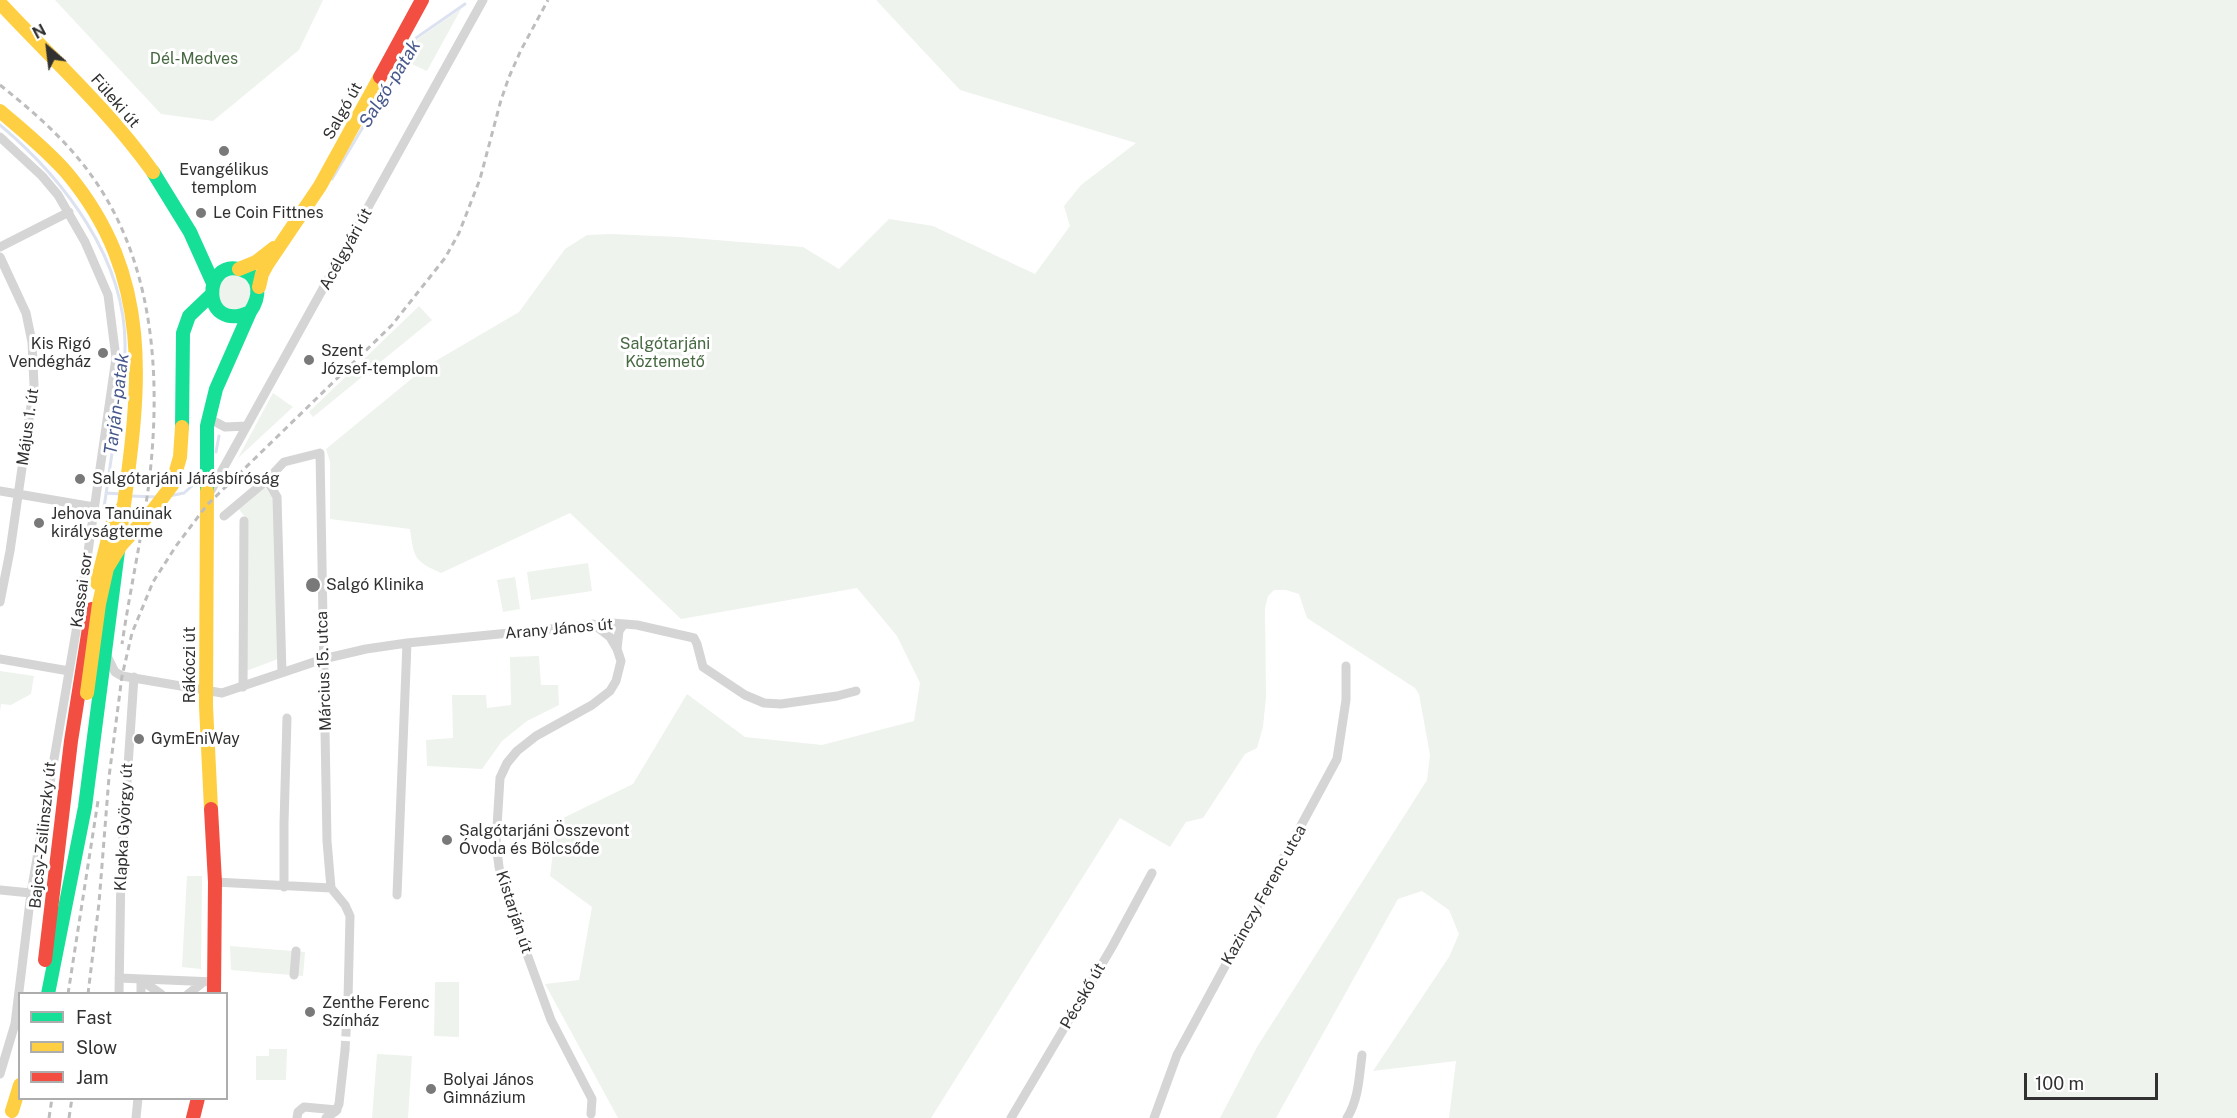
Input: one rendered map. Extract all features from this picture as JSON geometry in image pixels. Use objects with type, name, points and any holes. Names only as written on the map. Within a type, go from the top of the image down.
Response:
[{"type":"main road","name":"Salgó út","points":[[289,235],[325,177],[422,0]]},
{"type":"main road","name":"Füleki út","points":[[0,3],[108,115],[157,180],[190,232]]},
{"type":"main road","points":[[0,111],[47,152],[72,180],[104,229],[124,277],[134,313],[139,381],[124,504]]},
{"type":"main road","points":[[190,232],[210,255],[234,269],[250,274],[259,287]]},
{"type":"main road","points":[[190,232],[212,289],[212,303],[222,313],[230,338],[222,374]]},
{"type":"main road","points":[[56,918],[99,604],[107,568],[120,545],[154,509],[172,485],[180,457],[182,351],[183,333],[187,321],[212,289],[220,273],[268,254],[289,235]]},
{"type":"main road","points":[[222,374],[250,312],[257,303],[262,274],[289,235]]},
{"type":"main road","points":[[182,351],[188,331],[193,323],[204,315],[222,313],[239,317],[250,312]]},
{"type":"main road","name":"Rákóczi út","points":[[206,987],[215,882],[206,691],[208,418],[222,374]]},
{"type":"main road","name":"Bajcsy-Zsilinszky út","points":[[40,992],[56,918],[85,807],[124,504]]},
{"type":"main road","name":"Bajcsy-Zsilinszky út","points":[[48,992],[56,918],[60,819],[74,676],[81,664],[104,550],[111,527],[124,504]]},
{"type":"main road","points":[[10,1114],[18,1091]]},
{"type":"main road","points":[[10,1114],[19,1100]]},
{"type":"main road","points":[[193,1118],[198,1100]]},
{"type":"street","name":"Acélgyári út","points":[[207,496],[483,0]]},
{"type":"street","name":"Kassai sor","points":[[0,137],[42,176],[69,212],[103,279],[112,311],[116,344],[113,387],[94,507],[74,676],[31,893],[19,992]]},
{"type":"street","points":[[0,247],[69,212]]},
{"type":"street","name":"Május 1. út","points":[[0,257],[26,313],[32,342],[34,385],[10,551],[0,602]]},
{"type":"street","points":[[208,418],[225,427],[247,426]]},
{"type":"street","name":"Március 15. utca","points":[[267,480],[284,462],[315,454],[327,841],[331,888]]},
{"type":"street","points":[[224,516],[267,480],[277,497],[282,673]]},
{"type":"street","points":[[0,491],[94,507]]},
{"type":"street","points":[[243,687],[244,521]]},
{"type":"street","points":[[593,624],[610,637],[617,648]]},
{"type":"street","name":"Arany János út","points":[[106,645],[107,657],[115,672],[122,676],[222,693],[323,659],[366,649],[593,624],[624,624],[694,638],[703,667],[745,695],[764,703],[781,704],[856,691]]},
{"type":"street","name":"Kistarján út","points":[[591,1114],[592,1099],[551,1020],[507,899],[496,843],[500,778],[507,763],[517,751],[536,736],[592,705],[610,691],[616,681],[621,661],[617,648],[619,631],[624,624]]},
{"type":"street","points":[[397,896],[408,643]]},
{"type":"street","points":[[0,659],[74,676]]},
{"type":"street","name":"Kazinczy Ferenc utca","points":[[1154,1118],[1177,1055],[1337,759],[1346,700],[1346,666]]},
{"type":"street","points":[[186,687],[200,681],[207,672]]},
{"type":"street","name":"Klapka György út","points":[[119,992],[121,870],[134,677]]},
{"type":"street","points":[[284,887],[287,718]]},
{"type":"street","name":"Pécskő út","points":[[1011,1118],[1112,947],[1152,873]]},
{"type":"street","points":[[215,882],[331,888],[345,904],[350,916],[348,999]]},
{"type":"street","points":[[0,890],[31,893]]},
{"type":"street","points":[[294,975],[296,951]]},
{"type":"street","points":[[119,978],[206,987]]},
{"type":"street","points":[[141,980],[141,992]]},
{"type":"street","points":[[141,980],[159,992]]},
{"type":"street","points":[[191,992],[206,987]]},
{"type":"street","name":"Kassai sor","points":[[0,1074],[15,1024],[18,999]]},
{"type":"street","points":[[326,1118],[337,1110],[341,1098],[345,1050]]},
{"type":"street","points":[[1347,1118],[1352,1110],[1360,1082],[1362,1055]]},
{"type":"street","points":[[136,1118],[138,1100]]},
{"type":"street","points":[[297,1118],[298,1112],[304,1107],[337,1110]]},
{"type":"green space","name":"Dél-Medves","points":[[55,0],[323,0],[299,50],[213,121],[161,114]]},
{"type":"green space","name":"Salgótarjáni Köztemető","points":[[876,0],[2237,0],[2237,1118],[1449,1118],[1456,1061],[1373,1071],[1449,957],[1459,934],[1449,910],[1422,891],[1398,899],[1276,1118],[1220,1118],[1257,1047],[1427,780],[1430,755],[1419,694],[1415,688],[1307,618],[1299,594],[1286,590],[1274,590],[1268,596],[1265,608],[1266,697],[1263,727],[1257,748],[1245,754],[1203,818],[1186,822],[1170,847],[1120,818],[931,1118],[618,1118],[545,984],[579,980],[592,907],[550,876],[557,821],[633,784],[687,694],[745,737],[822,745],[914,721],[920,683],[897,636],[857,588],[681,619],[570,513],[441,573],[425,565],[414,553],[410,529],[330,519],[330,462],[326,449],[427,366],[519,312],[565,249],[587,235],[679,237],[803,247],[839,269],[889,219],[933,226],[1035,274],[1070,226],[1064,206],[1081,185],[1136,143],[960,90]]},
{"type":"green space","points":[[461,9],[427,71],[405,61],[418,39]]},
{"type":"green space","points":[[235,268],[259,295],[231,317],[211,287]]},
{"type":"green space","points":[[419,306],[432,320],[313,417],[309,412]]},
{"type":"green space","points":[[273,393],[293,407],[238,458]]},
{"type":"green space","points":[[265,487],[275,501],[278,659],[246,671],[245,517],[238,508]]},
{"type":"green space","points":[[588,563],[592,591],[531,600],[527,572]]},
{"type":"green space","points":[[515,577],[520,609],[503,612],[497,580]]},
{"type":"green space","points":[[539,656],[541,685],[558,685],[559,705],[527,721],[502,741],[482,769],[427,766],[426,740],[453,738],[452,695],[486,695],[487,708],[511,705],[510,657]]},
{"type":"green space","points":[[0,671],[34,676],[31,694],[11,705],[1,704],[0,712]]},
{"type":"green space","points":[[187,876],[202,876],[201,969],[182,967]]},
{"type":"green space","points":[[230,946],[305,952],[303,976],[231,970]]},
{"type":"green space","points":[[435,982],[459,982],[459,1037],[434,1036]]},
{"type":"green space","points":[[269,1049],[287,1049],[286,1080],[256,1080],[256,1056],[269,1056]]},
{"type":"green space","points":[[377,1054],[412,1056],[408,1118],[372,1118]]},
{"type":"waterway","name":"Salgó-patak","points":[[332,179],[416,38],[465,4]]},
{"type":"waterway","name":"Tarján-patak","points":[[0,125],[47,170],[68,196],[103,253],[115,284],[123,316],[125,357],[104,507]]},
{"type":"waterway","name":"Salgó-patak","points":[[216,452],[219,436]]},
{"type":"waterway","name":"Salgó-patak","points":[[169,496],[184,493],[193,485]]},
{"type":"waterway","name":"Salgó-patak","points":[[106,493],[121,494]]},
{"type":"waterway","name":"Salgó-patak","points":[[130,496],[157,497]]},
{"type":"tunnel","points":[[345,1050],[348,999]]},
{"type":"railway","points":[[88,992],[99,903],[109,777],[122,676],[132,633],[153,582],[176,546],[207,505],[392,325],[445,258],[459,233],[480,179],[509,77],[548,0]]},
{"type":"railway","points":[[0,85],[33,112],[63,142],[82,163],[106,198],[125,235],[138,275],[147,315],[152,357],[153,441],[146,503],[122,644]]},
{"type":"railway","points":[[68,992],[98,801]]},
{"type":"railway","points":[[49,1118],[52,1100]]},
{"type":"railway","points":[[69,1118],[72,1100]]},
{"type":"traffic: fast","points":[[153,172],[190,232],[213,283]]},
{"type":"traffic: fast","points":[[207,491],[207,426],[216,389],[256,301],[257,294],[256,283],[248,273],[229,269],[219,274],[212,294],[215,305],[222,313],[234,316],[250,312]]},
{"type":"traffic: fast","points":[[182,427],[183,333],[189,316],[211,295]]},
{"type":"traffic: fast","points":[[48,992],[85,807],[119,543]]},
{"type":"traffic: slow","points":[[0,3],[99,106],[153,172]]},
{"type":"traffic: slow","points":[[259,287],[268,263],[320,186],[380,77]]},
{"type":"traffic: slow","points":[[0,111],[67,173],[97,216],[118,260],[130,305],[135,350],[132,444],[119,543]]},
{"type":"traffic: slow","points":[[239,269],[256,262],[274,248]]},
{"type":"traffic: slow","points":[[87,693],[99,604],[107,568],[121,545],[154,509],[172,485],[180,457],[182,427]]},
{"type":"traffic: slow","points":[[207,491],[206,706],[211,809]]},
{"type":"traffic: slow","points":[[97,583],[111,527],[121,509]]},
{"type":"traffic: slow","points":[[12,1111],[18,1092]]},
{"type":"traffic: jam","points":[[380,77],[422,0]]},
{"type":"traffic: jam","points":[[45,960],[71,741],[92,609]]},
{"type":"traffic: jam","points":[[211,809],[215,882],[214,992]]},
{"type":"traffic: jam","points":[[193,1118],[198,1100]]},
{"type":"place","name":"Evangélikus templom","points":[[224,151]]},
{"type":"place","name":"Le Coin Fittnes","points":[[201,213]]},
{"type":"place","name":"Kis Rigó Vendégház","points":[[103,353]]},
{"type":"place","name":"Szent József-templom","points":[[309,360]]},
{"type":"place","name":"Salgótarjáni Járásbíróság","points":[[80,479]]},
{"type":"place","name":"Jehova Tanúinak királyságterme","points":[[39,523]]},
{"type":"place","name":"Salgó Klinika","points":[[313,585]]},
{"type":"place","name":"GymEniWay","points":[[139,739]]},
{"type":"place","name":"Salgótarjáni Összevont Óvoda és Bölcsőde","points":[[447,840]]},
{"type":"place","name":"Zenthe Ferenc Színház","points":[[310,1012]]},
{"type":"place","name":"Bolyai János Gimnázium","points":[[431,1089]]}]
